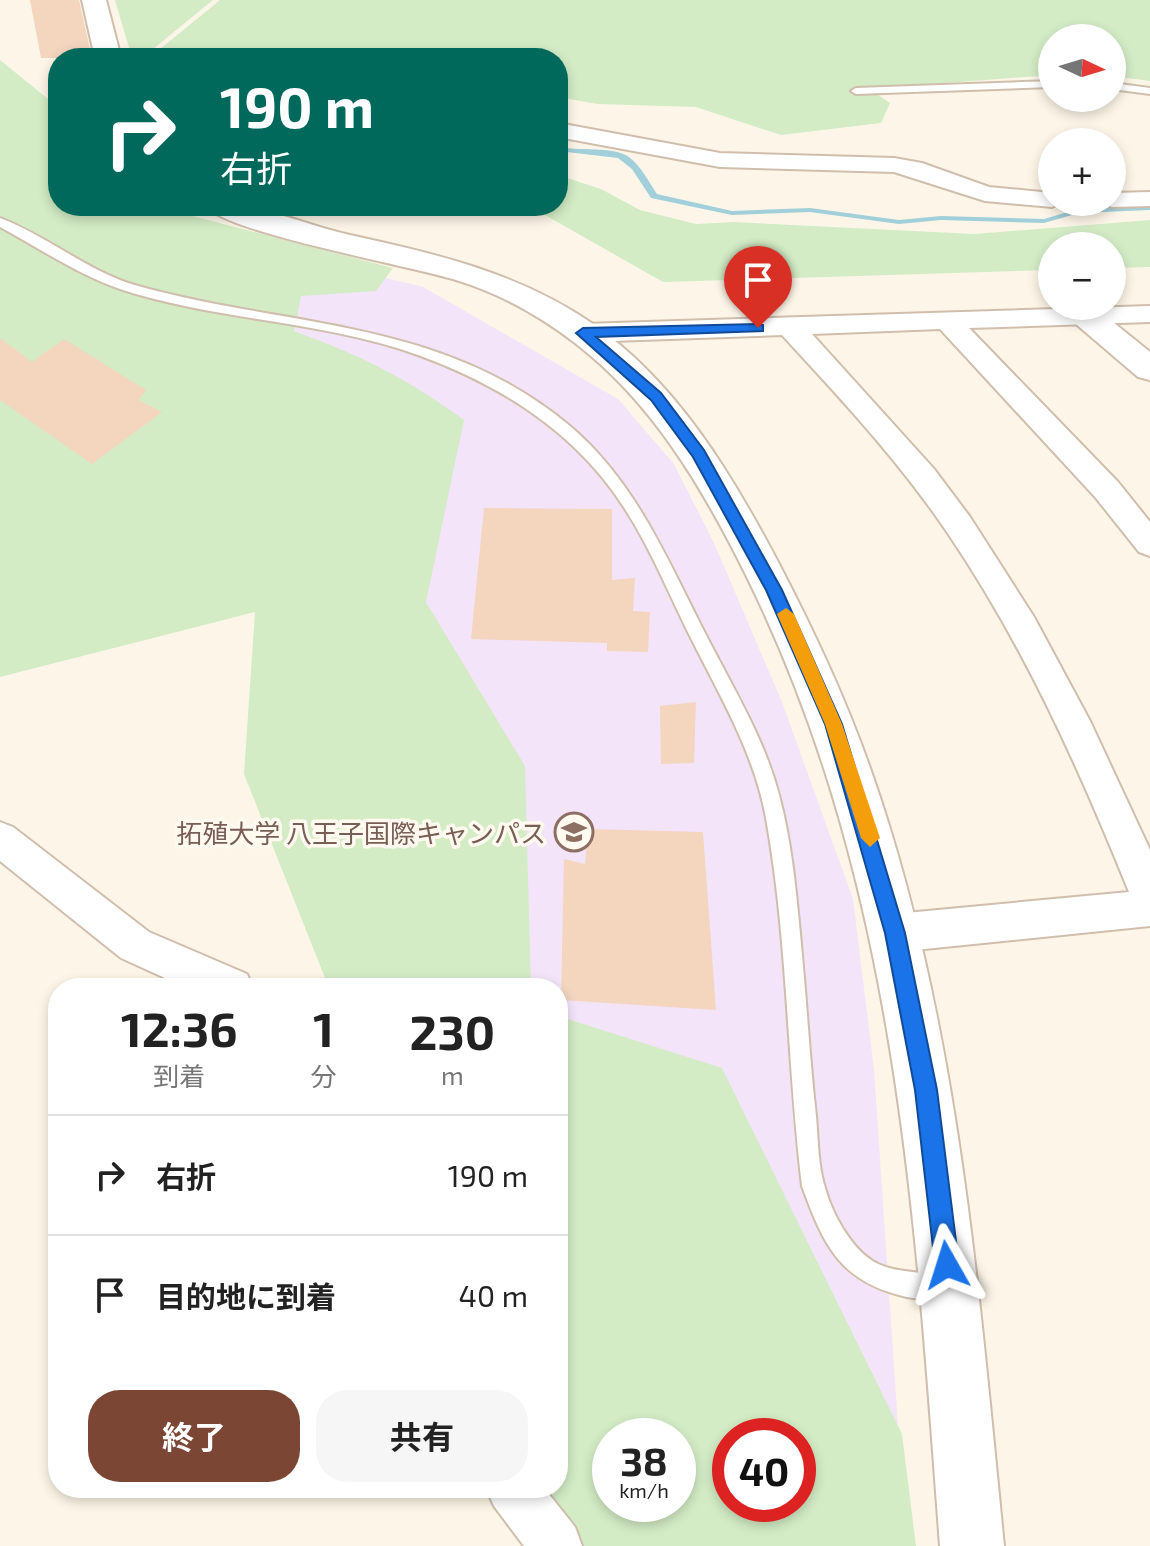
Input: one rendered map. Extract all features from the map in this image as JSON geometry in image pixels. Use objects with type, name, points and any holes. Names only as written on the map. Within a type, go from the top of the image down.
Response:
[{"type":"street","points":[[94,0],[106,48]]},
{"type":"street","points":[[568,132],[720,160],[894,165],[914,168],[985,194],[1038,199]]},
{"type":"street","points":[[1126,200],[1150,199]]},
{"type":"street","points":[[250,216],[281,227],[468,272],[531,300],[583,333],[640,380],[671,414],[699,454],[754,551],[834,724],[869,833],[895,933],[926,1090],[949,1289],[972,1546]]},
{"type":"street","points":[[1126,315],[1150,314]]},
{"type":"street","points":[[583,333],[1038,319]]},
{"type":"street","points":[[1091,320],[1150,369]]},
{"type":"street","points":[[949,323],[1107,490],[1150,544]]},
{"type":"street","points":[[790,327],[924,478],[1010,604],[1054,682],[1104,784],[1150,895]]},
{"type":"street","points":[[0,839],[135,945],[210,978]]},
{"type":"street","points":[[895,933],[1150,908]]},
{"type":"street","points":[[520,1498],[556,1546]]},
{"type":"lane","points":[[856,91],[1038,84]]},
{"type":"lane","points":[[1126,88],[1150,91]]},
{"type":"lane","points":[[0,222],[126,286],[364,331],[426,352],[497,384],[532,405],[570,433],[603,467],[637,518],[761,757],[774,815],[783,878],[806,1142],[813,1186],[828,1227],[849,1258],[874,1277],[902,1287],[949,1289]]},
{"type":"shaded area","name":"拓殖大学 八王子国際キャンパス","points":[[57,216],[116,216],[173,226],[423,287],[618,399],[674,464],[714,543],[782,702],[853,899],[874,1069],[906,1546],[776,1522],[816,1522],[816,1418],[712,1418],[712,1510],[696,1507],[696,1418],[599,1418],[568,1369],[568,978],[388,978],[285,585],[0,658]]},
{"type":"green space","points":[[115,0],[213,0],[154,48],[129,48]]},
{"type":"green space","points":[[220,0],[1150,0],[1150,81],[1126,78],[1126,24],[1038,24],[1038,76],[869,89],[890,103],[881,123],[781,135],[696,107],[597,104],[568,99],[568,48],[161,48]]},
{"type":"green space","points":[[0,60],[48,99],[48,216],[193,216],[393,268],[376,291],[301,296],[294,331],[382,369],[422,391],[464,420],[426,602],[525,766],[531,978],[325,978],[244,774],[255,612],[0,677]]},
{"type":"green space","points":[[568,178],[601,189],[640,210],[696,224],[734,222],[974,234],[1150,220],[1150,267],[1126,268],[1126,232],[1038,232],[1038,270],[663,282],[547,216],[568,216]]},
{"type":"green space","points":[[568,1019],[722,1068],[902,1434],[916,1546],[527,1546],[518,1498],[568,1498]]},
{"type":"building","points":[[30,0],[79,0],[90,48],[48,48],[48,58],[41,58]]},
{"type":"building","points":[[0,338],[32,362],[64,339],[146,390],[138,400],[162,412],[92,464],[0,400]]},
{"type":"building","points":[[484,508],[612,509],[612,580],[635,578],[633,611],[650,612],[648,652],[607,651],[607,643],[471,639]]},
{"type":"building","points":[[696,702],[694,763],[661,764],[660,706]]},
{"type":"building","points":[[588,829],[703,832],[716,1010],[568,1000],[568,978],[561,978],[564,859],[585,864]]},
{"type":"waterway","points":[[568,150],[621,156],[634,167],[654,196],[732,213],[810,210],[899,222],[941,218],[1044,221],[1078,211],[1150,208]]},
{"type":"slow traffic","points":[[786,614],[834,724],[870,838]]},
{"type":"place","name":"拓殖大学 八王子国際キャンパス","points":[[574,832]]},
{"type":"route","points":[[758,328],[583,333],[656,396],[699,454],[774,590],[834,724],[873,847],[895,933],[926,1090],[947,1265]]}]
